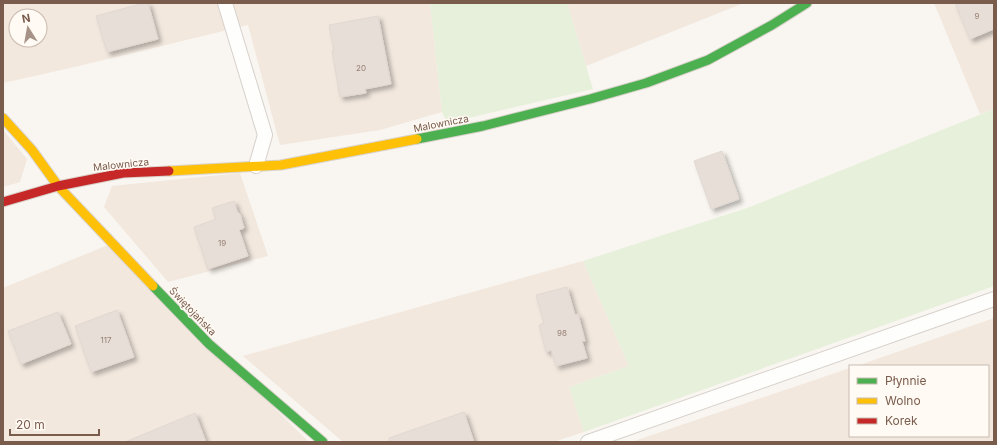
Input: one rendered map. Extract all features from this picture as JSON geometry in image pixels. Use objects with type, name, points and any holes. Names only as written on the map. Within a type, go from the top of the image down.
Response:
[{"type":"street","name":"Malownicza","points":[[3,202],[58,186],[123,173],[281,164],[483,126],[646,83],[708,60],[772,25],[807,3]]},
{"type":"street","points":[[3,118],[32,150],[58,186]]},
{"type":"street","name":"Świętojańska","points":[[58,186],[209,344],[322,442]]},
{"type":"lane","points":[[225,3],[265,136],[256,166]]},
{"type":"lane","points":[[588,442],[994,299]]},
{"type":"shaded area","points":[[3,3],[430,3],[442,112],[380,130],[280,145],[248,25],[3,83]]},
{"type":"shaded area","points":[[567,3],[744,3],[586,66]]},
{"type":"shaded area","points":[[934,3],[994,3],[994,109],[980,114]]},
{"type":"shaded area","points":[[3,130],[27,159],[20,182],[3,187]]},
{"type":"shaded area","points":[[240,173],[268,256],[168,282],[104,207],[112,186]]},
{"type":"shaded area","points":[[108,245],[309,442],[3,442],[3,288]]},
{"type":"shaded area","points":[[583,261],[629,366],[569,387],[584,432],[553,442],[343,442],[243,356]]},
{"type":"shaded area","points":[[994,318],[994,442],[631,442],[849,368],[849,437],[989,437],[989,365],[860,365]]},
{"type":"green space","points":[[430,3],[567,3],[593,89],[447,123],[442,112]]},
{"type":"green space","points":[[994,109],[994,286],[584,432],[569,387],[629,366],[583,261],[750,207]]},
{"type":"building","points":[[148,3],[158,39],[107,52],[96,16]]},
{"type":"building","points":[[955,3],[994,3],[994,29],[970,39]]},
{"type":"building","points":[[378,16],[391,84],[365,89],[366,93],[340,97],[329,25]]},
{"type":"building","points":[[722,151],[739,199],[711,209],[694,161]]},
{"type":"building","points":[[234,201],[244,228],[239,230],[248,256],[208,269],[194,227],[216,219],[212,208]]},
{"type":"building","points":[[567,287],[575,315],[578,314],[585,341],[582,341],[587,358],[556,366],[551,350],[546,352],[539,325],[544,323],[536,295]]},
{"type":"building","points":[[117,310],[134,357],[91,372],[75,326]]},
{"type":"building","points":[[58,312],[71,344],[21,364],[8,331]]},
{"type":"building","points":[[464,412],[474,442],[389,442],[389,438]]},
{"type":"building","points":[[195,413],[206,442],[125,442]]},
{"type":"traffic: fast","points":[[417,139],[483,126],[646,83],[708,60],[772,25],[807,3]]},
{"type":"traffic: fast","points":[[153,286],[209,344],[323,442]]},
{"type":"traffic: slow","points":[[3,118],[32,150],[58,186],[153,286]]},
{"type":"traffic: slow","points":[[169,171],[281,165],[417,139]]},
{"type":"traffic: jam","points":[[3,202],[58,186],[123,173],[169,171]]}]
